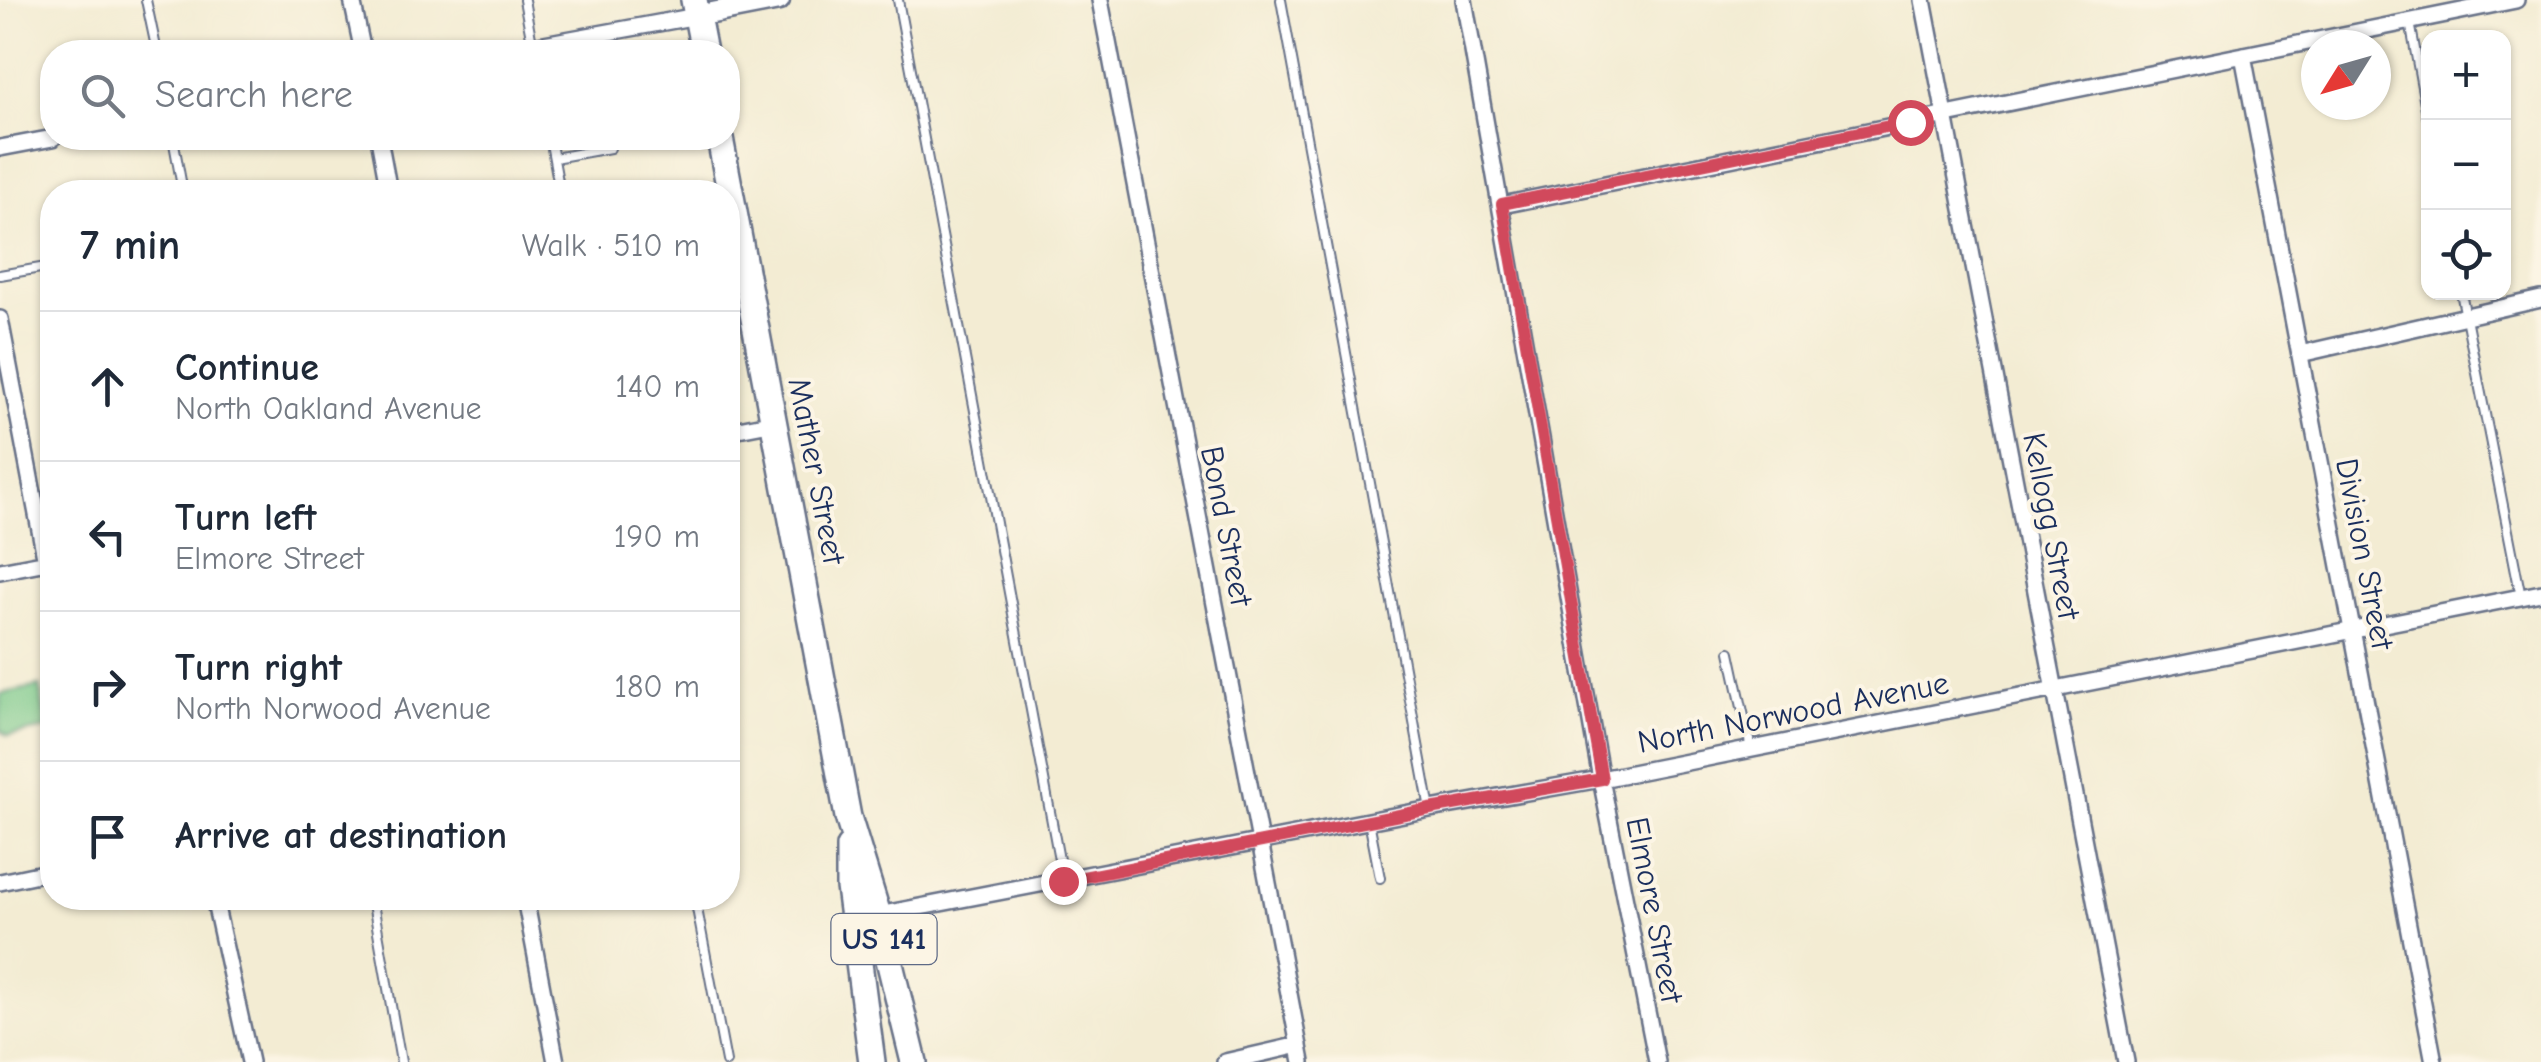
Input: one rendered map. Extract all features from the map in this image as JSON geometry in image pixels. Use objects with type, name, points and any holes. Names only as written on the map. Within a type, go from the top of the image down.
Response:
[{"type":"main road","points":[[696,8],[702,40]]},
{"type":"main road","name":"Mather Street","points":[[722,150],[728,180]]},
{"type":"main road","name":"Mather Street","points":[[740,243],[848,816],[878,915],[914,1062]]},
{"type":"main road","name":"Mather Street","points":[[848,816],[849,886],[872,1062]]},
{"type":"street","points":[[352,0],[360,40]]},
{"type":"street","points":[[570,40],[696,8],[779,0]]},
{"type":"street","name":"Bond Street","points":[[1100,0],[1300,1054]]},
{"type":"street","name":"Elmore Street","points":[[1466,0],[1602,779],[1657,1062]]},
{"type":"street","name":"Kellogg Street","points":[[1923,0],[2126,1062]]},
{"type":"street","points":[[1502,204],[2516,0]]},
{"type":"street","name":"Division Street","points":[[2243,55],[2434,1062]]},
{"type":"street","points":[[0,148],[40,140]]},
{"type":"street","points":[[381,150],[387,180]]},
{"type":"street","points":[[2300,354],[2541,299]]},
{"type":"street","points":[[0,319],[40,513]]},
{"type":"street","points":[[740,429],[774,422]]},
{"type":"street","points":[[0,572],[40,563]]},
{"type":"street","name":"North Norwood Avenue","points":[[878,915],[1602,779],[2541,593]]},
{"type":"street","points":[[0,882],[40,874]]},
{"type":"street","points":[[217,910],[250,1062]]},
{"type":"street","points":[[527,910],[556,1062]]},
{"type":"street","points":[[1225,1062],[1300,1054]]},
{"type":"lane","points":[[146,0],[154,40]]},
{"type":"lane","points":[[524,0],[532,40]]},
{"type":"lane","points":[[898,0],[1063,881]]},
{"type":"lane","points":[[1281,0],[1430,809]]},
{"type":"lane","points":[[2410,22],[2421,82]]},
{"type":"lane","points":[[174,150],[180,180]]},
{"type":"lane","points":[[552,150],[558,180]]},
{"type":"lane","points":[[554,158],[599,150]]},
{"type":"lane","points":[[0,275],[40,268]]},
{"type":"lane","points":[[2463,300],[2521,597]]},
{"type":"lane","points":[[1730,652],[1751,748]]},
{"type":"lane","points":[[1369,821],[1380,878]]},
{"type":"lane","points":[[374,910],[401,1062]]},
{"type":"lane","points":[[698,910],[726,1062]]},
{"type":"green space","points":[[40,686],[40,730],[8,736],[0,730],[0,694]]},
{"type":"route","points":[[1063,881],[1602,779],[1502,204],[1910,122]]}]
